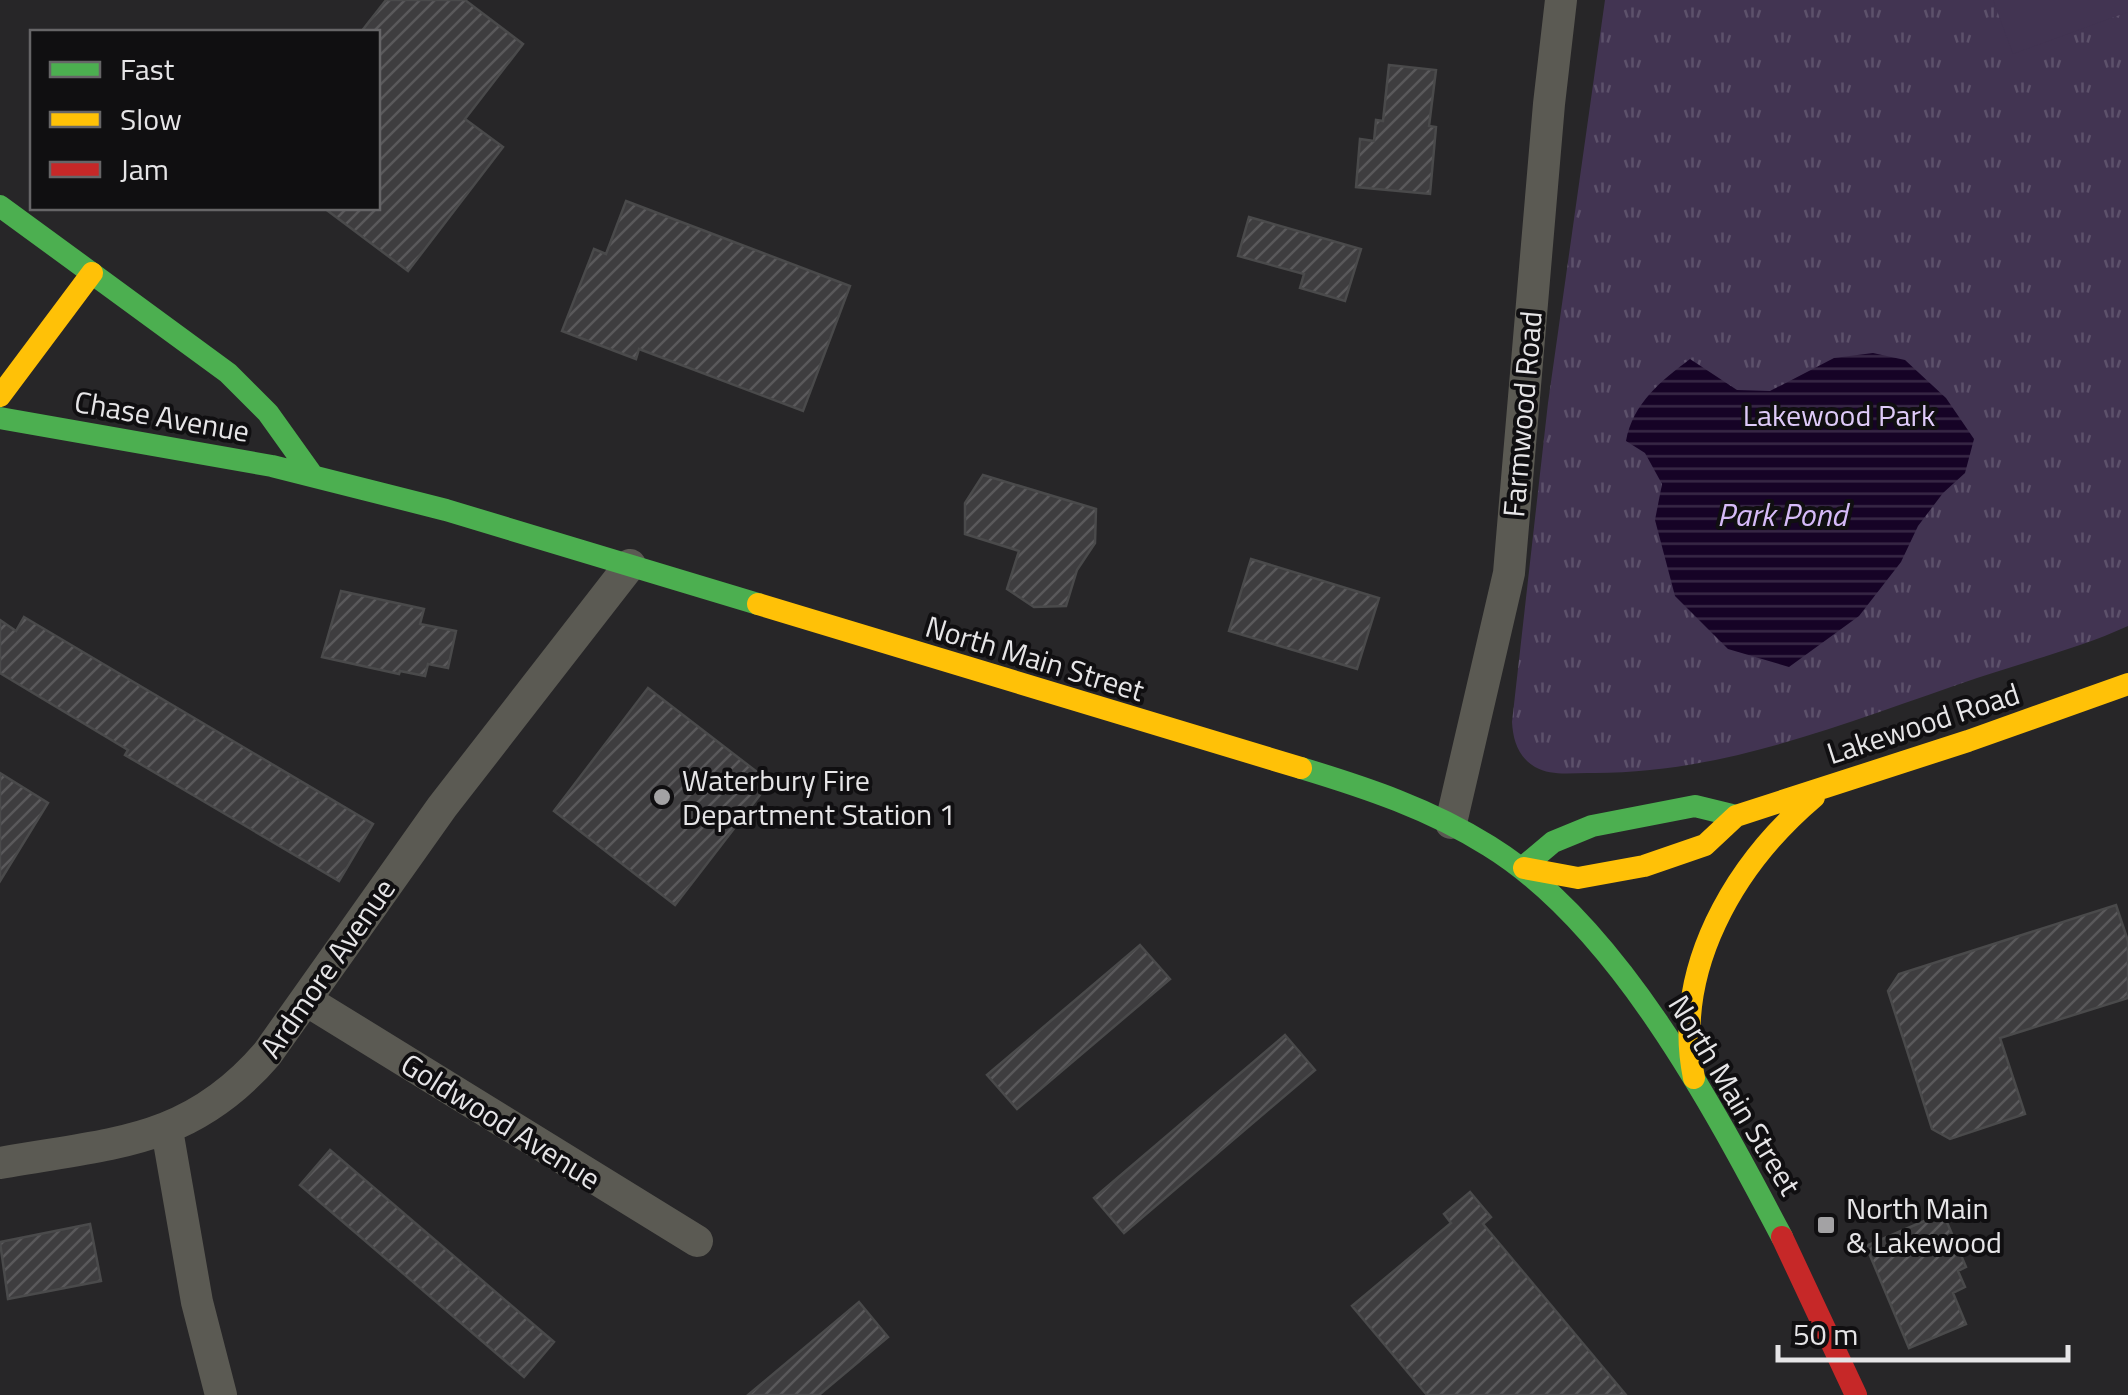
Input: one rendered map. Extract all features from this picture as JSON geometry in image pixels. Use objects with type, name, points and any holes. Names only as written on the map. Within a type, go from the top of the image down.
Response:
[{"type":"main road","points":[[0,206],[250,392],[314,476]]},
{"type":"main road","points":[[0,396],[92,273]]},
{"type":"main road","name":"Chase Avenue","points":[[0,418],[314,476]]},
{"type":"main road","name":"North Main Street","points":[[314,476],[446,510],[1386,794],[1451,822],[1522,868],[1565,905],[1614,960],[1744,1164],[1785,1238],[1856,1395]]},
{"type":"main road","name":"Lakewood Road","points":[[1522,868],[1578,878],[1636,868],[1704,845],[1736,816],[2128,684]]},
{"type":"main road","points":[[1695,1085],[1688,1033],[1690,1012],[1702,961],[1721,912],[1780,826],[1806,803],[1840,782]]},
{"type":"main road","name":"Lakewood Road","points":[[1522,868],[1553,842],[1592,826],[1695,806],[1736,816]]},
{"type":"street","name":"Farmwood Road","points":[[1451,822],[1508,573],[1549,104],[1562,0]]},
{"type":"street","name":"Ardmore Avenue","points":[[0,1163],[167,1130],[210,1108],[238,1086],[267,1054],[452,793],[630,565]]},
{"type":"street","name":"Goldwood Avenue","points":[[306,1000],[697,1241]]},
{"type":"street","points":[[167,1130],[194,1284],[221,1395]]},
{"type":"green space","name":"Lakewood Park","points":[[1605,0],[2128,0],[2128,626],[1834,727],[1737,755],[1638,771],[1567,773],[1541,770],[1524,758],[1515,742],[1512,722],[1548,403]]},
{"type":"green space","points":[[1993,0],[2128,0],[2128,12],[2013,54]]},
{"type":"water","name":"Park Pond","points":[[1873,353],[1905,360],[1946,398],[1974,439],[1965,473],[1943,493],[1918,526],[1901,562],[1859,616],[1789,667],[1728,649],[1675,596],[1655,520],[1662,484],[1645,453],[1626,441],[1635,415],[1659,385],[1690,359],[1737,390],[1770,391],[1834,358]]},
{"type":"building","points":[[386,0],[465,0],[523,44],[465,119],[503,147],[408,271],[327,210],[380,210],[380,30],[363,30]]},
{"type":"building","points":[[1389,65],[1436,70],[1429,126],[1436,127],[1430,194],[1356,187],[1360,139],[1374,141],[1376,120],[1383,121]]},
{"type":"building","points":[[626,201],[850,286],[803,411],[639,349],[636,359],[562,331],[594,249],[606,254]]},
{"type":"building","points":[[1249,217],[1361,249],[1345,301],[1300,288],[1304,274],[1238,256]]},
{"type":"building","points":[[983,475],[1096,509],[1095,543],[1077,570],[1066,606],[1034,607],[1007,589],[1019,551],[965,534],[965,503]]},
{"type":"building","points":[[1251,559],[1379,598],[1357,669],[1229,631]]},
{"type":"building","points":[[341,591],[424,609],[420,624],[456,631],[448,668],[428,664],[425,676],[400,671],[399,674],[322,657]]},
{"type":"building","points":[[24,617],[373,824],[339,881],[125,755],[128,750],[0,673],[0,620],[16,631]]},
{"type":"building","name":"Waterbury Fire Department Station 1","points":[[648,688],[770,782],[675,905],[554,811]]},
{"type":"building","points":[[0,773],[48,803],[0,881]]},
{"type":"building","points":[[2116,905],[2128,941],[2128,998],[2000,1038],[2025,1114],[1950,1139],[1932,1129],[1888,991],[1899,974]]},
{"type":"building","points":[[1140,945],[1170,979],[1017,1109],[987,1075]]},
{"type":"building","points":[[1285,1035],[1315,1070],[1124,1233],[1094,1198]]},
{"type":"building","points":[[330,1150],[554,1342],[524,1377],[300,1185]]},
{"type":"building","points":[[1470,1192],[1491,1217],[1483,1224],[1626,1395],[1427,1395],[1352,1306],[1451,1223],[1444,1214]]},
{"type":"building","points":[[1943,1213],[1966,1267],[1958,1271],[1965,1287],[1953,1293],[1966,1324],[1909,1348],[1866,1246]]},
{"type":"building","points":[[90,1224],[101,1281],[8,1299],[0,1242]]},
{"type":"building","points":[[859,1302],[888,1337],[819,1395],[748,1395]]},
{"type":"traffic: fast","points":[[0,206],[228,373],[268,413],[313,476]]},
{"type":"traffic: fast","points":[[0,418],[272,466],[446,510],[758,604]]},
{"type":"traffic: fast","points":[[1301,768],[1444,821],[1489,846],[1536,880],[1579,922],[1658,1022],[1725,1132],[1782,1237]]},
{"type":"traffic: fast","points":[[1522,868],[1553,842],[1592,826],[1695,806],[1736,816]]},
{"type":"traffic: slow","points":[[0,396],[92,273]]},
{"type":"traffic: slow","points":[[758,604],[1301,768]]},
{"type":"traffic: slow","points":[[1524,868],[1578,878],[1644,866],[1705,845],[1736,816],[2128,684]]},
{"type":"traffic: slow","points":[[1694,1078],[1692,998],[1716,922],[1758,854],[1814,797]]},
{"type":"traffic: jam","points":[[1782,1237],[1856,1395]]},
{"type":"place","name":"Waterbury Fire Department Station 1","points":[[662,797]]},
{"type":"place","name":"North Main & Lakewood","points":[[1826,1225]]}]
